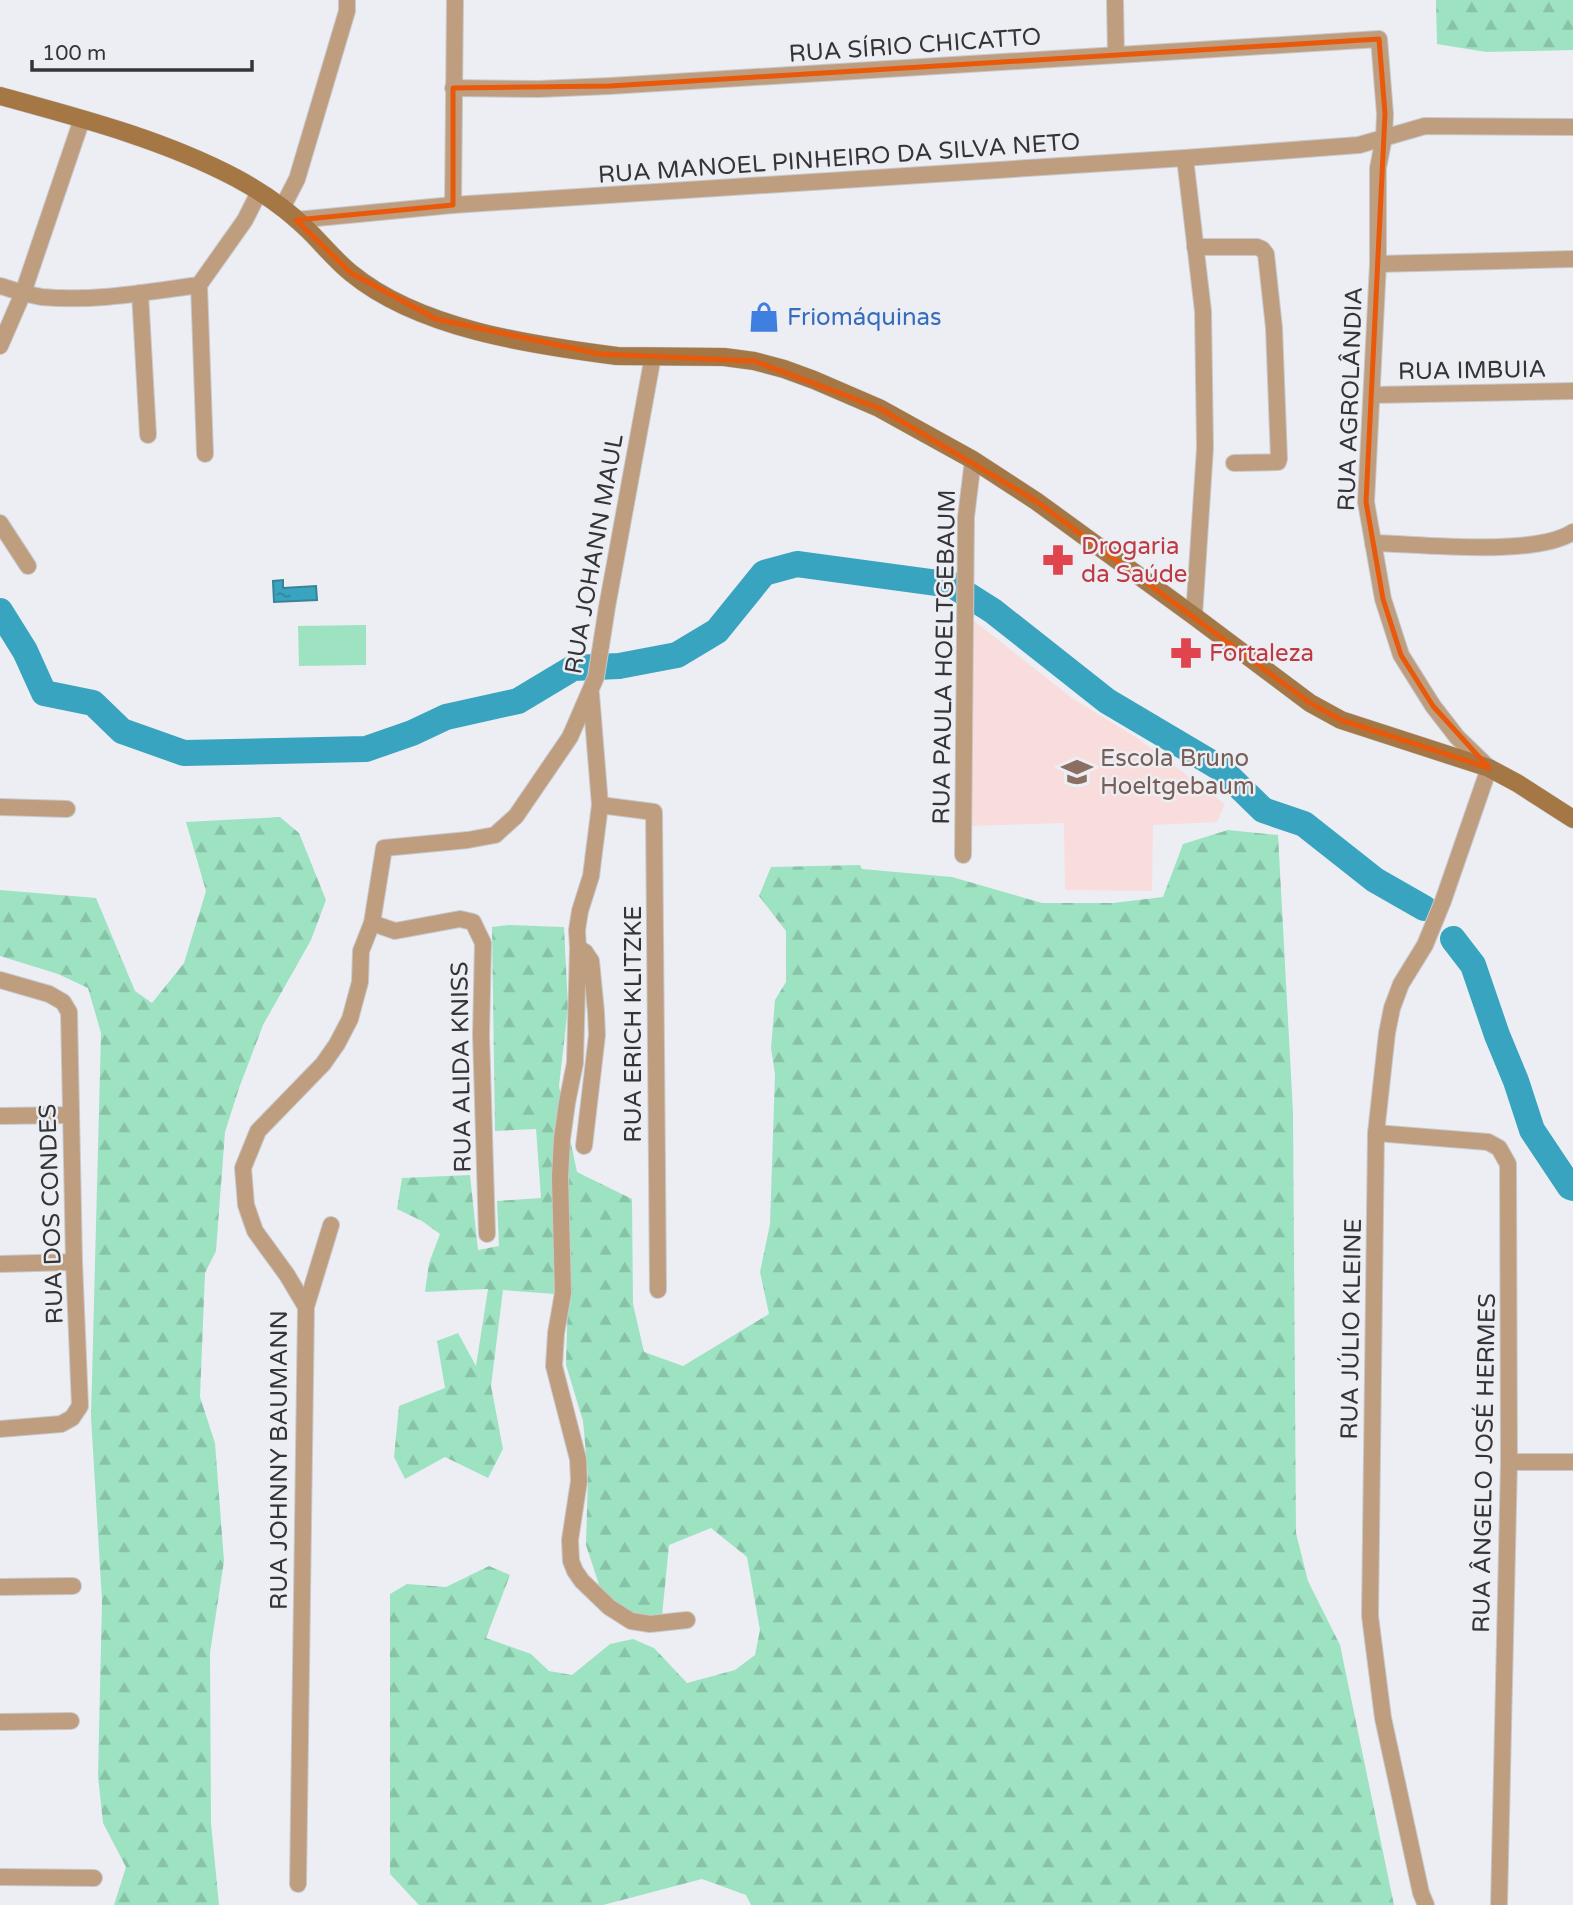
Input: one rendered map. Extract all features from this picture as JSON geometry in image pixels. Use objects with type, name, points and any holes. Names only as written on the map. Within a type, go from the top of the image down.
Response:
[{"type":"main road","points":[[0,96],[126,132],[182,153],[236,178],[289,214],[351,273],[385,296],[418,312],[468,328],[551,346],[617,356],[724,357],[754,361],[784,369],[879,408],[973,460],[1036,501],[1310,703],[1341,720],[1489,768],[1573,819]]},
{"type":"street","points":[[289,214],[347,11],[347,0]]},
{"type":"street","points":[[453,205],[455,0]]},
{"type":"street","points":[[1115,0],[1116,55]]},
{"type":"street","name":"RUA SÍRIO CHICATTO","points":[[453,88],[610,86],[1379,39]]},
{"type":"street","name":"RUA AGROLÂNDIA","points":[[1379,39],[1385,114],[1378,168],[1378,264],[1366,502],[1383,599],[1401,655],[1433,706],[1457,737],[1489,768]]},
{"type":"street","points":[[0,346],[23,293],[82,119]]},
{"type":"street","name":"RUA MANOEL PINHEIRO DA SILVA NETO","points":[[289,214],[1359,145],[1425,127],[1573,127]]},
{"type":"street","points":[[1185,158],[1203,311],[1205,448],[1194,616]]},
{"type":"street","points":[[205,454],[200,285],[245,220],[259,192]]},
{"type":"street","points":[[1195,247],[1257,247],[1266,254],[1274,328],[1279,459],[1278,462],[1234,463]]},
{"type":"street","points":[[1378,264],[1573,259]]},
{"type":"street","points":[[3,287],[39,296],[74,299],[200,285]]},
{"type":"street","points":[[140,293],[148,435]]},
{"type":"street","name":"RUA JOHANN MAUL","points":[[372,923],[384,848],[495,835],[516,816],[570,737],[594,685],[653,356]]},
{"type":"street","name":"RUA IMBUIA","points":[[1373,395],[1573,391]]},
{"type":"street","name":"RUA PAULA HOELTGEBAUM","points":[[963,855],[966,517],[973,460]]},
{"type":"street","points":[[0,523],[28,566]]},
{"type":"street","points":[[1373,542],[1490,547],[1547,543],[1573,531]]},
{"type":"street","points":[[594,685],[600,805],[591,876],[577,930],[579,948],[575,1063],[562,1139],[560,1177],[563,1293],[554,1366],[578,1459],[579,1481],[570,1540],[571,1560],[582,1581],[609,1607],[631,1621],[650,1624],[687,1620]]},
{"type":"street","name":"RUA JÚLIO KLEINE","points":[[1426,1905],[1421,1893],[1382,1718],[1370,1616],[1376,1133],[1392,1008],[1401,984],[1425,945],[1443,901],[1489,768]]},
{"type":"street","name":"RUA ERICH KLITZKE","points":[[600,805],[654,812],[658,1290]]},
{"type":"street","points":[[0,807],[67,809]]},
{"type":"street","name":"RUA ALIDA KNISS","points":[[372,923],[395,930],[460,919],[473,922],[483,943],[481,1035],[487,1234]]},
{"type":"street","name":"RUA JOHNNY BAUMANN","points":[[298,1884],[306,1307],[255,1231],[246,1205],[243,1168],[258,1132],[323,1063],[350,1019],[360,982],[361,951],[372,923]]},
{"type":"street","points":[[579,948],[591,961],[597,1035],[584,1146]]},
{"type":"street","name":"RUA DOS CONDES","points":[[0,980],[49,994],[63,1002],[69,1012],[80,1406],[72,1418],[61,1424],[0,1429]]},
{"type":"street","points":[[0,1116],[71,1115]]},
{"type":"street","name":"RUA ÂNGELO JOSÉ HERMES","points":[[1376,1133],[1488,1142],[1499,1149],[1508,1164],[1508,1462],[1499,1905]]},
{"type":"street","points":[[306,1307],[331,1225]]},
{"type":"street","points":[[0,1264],[74,1262]]},
{"type":"street","points":[[1508,1462],[1573,1462]]},
{"type":"street","points":[[0,1587],[73,1586]]},
{"type":"street","points":[[0,1722],[71,1721]]},
{"type":"street","points":[[0,1877],[94,1878]]},
{"type":"highlighted area","points":[[1379,39],[1385,114],[1366,502],[1383,599],[1401,655],[1433,706],[1489,768],[1341,720],[1310,703],[1036,501],[879,408],[754,361],[600,354],[436,319],[351,273],[296,220],[453,205],[453,88],[610,86]]},
{"type":"shaded area","name":"Escola Bruno Hoeltgebaum","points":[[974,621],[1072,698],[1140,740],[1225,804],[1217,822],[1153,825],[1152,891],[1065,890],[1064,823],[971,826]]},
{"type":"green space","points":[[1436,0],[1573,0],[1573,50],[1486,52],[1437,44]]},
{"type":"green space","points":[[366,625],[366,665],[299,666],[298,626]]},
{"type":"green space","points":[[280,817],[299,833],[326,900],[311,940],[263,1025],[239,1088],[225,1132],[216,1251],[205,1273],[200,1397],[215,1443],[224,1561],[210,1653],[211,1823],[219,1905],[114,1905],[126,1867],[103,1823],[98,1776],[102,1601],[91,1417],[101,1033],[88,988],[58,974],[0,956],[0,890],[96,898],[135,991],[152,1003],[184,963],[206,891],[186,822]]},
{"type":"green space","points":[[1228,830],[1278,835],[1293,1112],[1296,1533],[1308,1581],[1340,1645],[1394,1905],[751,1905],[746,1895],[702,1879],[603,1905],[419,1905],[390,1874],[390,1594],[407,1584],[446,1587],[489,1566],[510,1575],[486,1638],[531,1654],[549,1671],[572,1675],[610,1644],[633,1639],[654,1648],[687,1683],[735,1670],[755,1655],[760,1630],[747,1557],[711,1528],[669,1545],[662,1616],[639,1618],[601,1591],[586,1545],[588,1475],[583,1421],[566,1365],[568,1295],[503,1290],[491,1386],[503,1449],[488,1478],[445,1457],[405,1479],[394,1457],[399,1406],[445,1388],[437,1341],[458,1333],[476,1366],[488,1289],[425,1292],[429,1263],[440,1234],[422,1221],[397,1209],[402,1178],[470,1175],[478,1250],[499,1246],[497,1201],[541,1198],[536,1129],[495,1131],[492,927],[564,927],[568,1008],[559,1086],[577,1172],[632,1199],[633,1304],[644,1352],[683,1366],[769,1314],[760,1272],[770,1224],[775,1074],[771,1048],[775,1000],[786,982],[786,931],[759,896],[771,867],[860,865],[862,869],[952,877],[1042,903],[1113,903],[1163,897],[1183,844]]},
{"type":"water","points":[[283,580],[283,588],[316,586],[317,600],[274,602],[273,581]]},
{"type":"waterway","points":[[0,611],[25,651],[44,693],[93,703],[122,731],[184,753],[366,749],[412,733],[446,717],[518,701],[573,668],[619,666],[677,655],[717,631],[764,573],[797,564],[952,585],[993,611],[1107,701],[1220,768],[1263,810],[1304,824],[1375,880],[1424,908]]},
{"type":"waterway","points":[[1453,939],[1473,965],[1532,1130],[1573,1188]]},
{"type":"place","name":"Friomáquinas","points":[[764,317]]},
{"type":"place","name":"Drogaria da Saúde","points":[[1058,560]]},
{"type":"place","name":"Fortaleza","points":[[1186,653]]},
{"type":"place","name":"Escola Bruno Hoeltgebaum","points":[[1077,772]]}]
